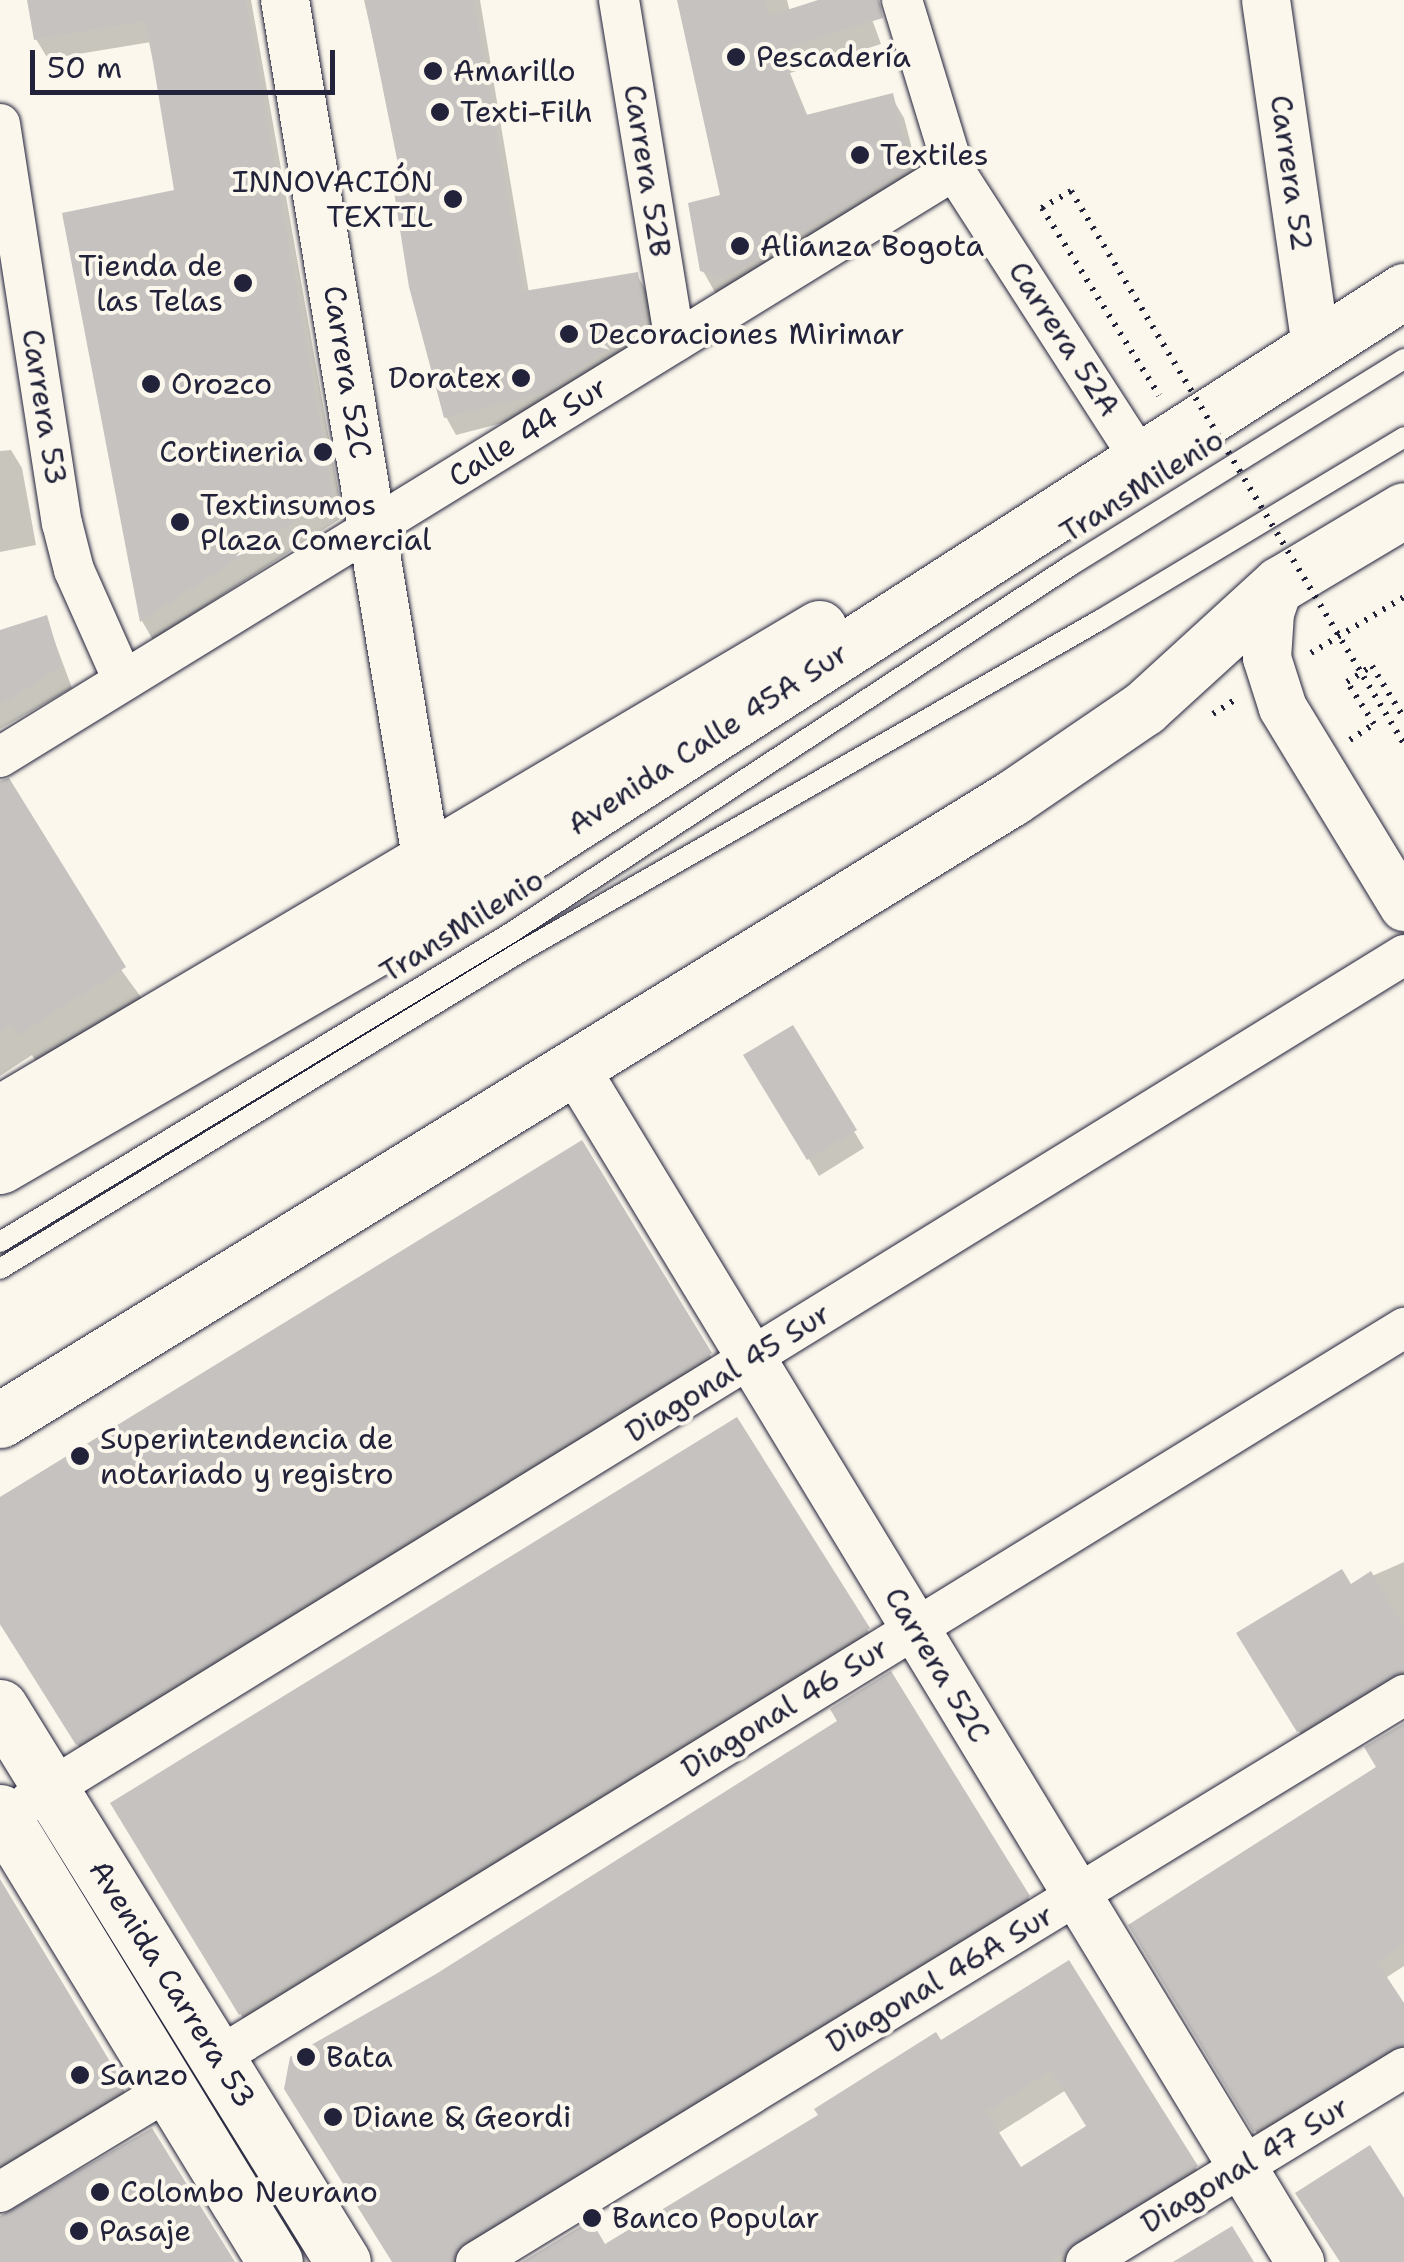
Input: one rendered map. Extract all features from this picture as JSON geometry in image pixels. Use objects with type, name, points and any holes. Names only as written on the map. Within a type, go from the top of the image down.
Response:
[{"type":"main road","name":"Avenida Calle 45A Sur","points":[[0,1166],[429,917],[1404,290]]},
{"type":"main road","points":[[0,1113],[427,863],[778,649],[1139,457]]},
{"type":"main road","points":[[0,1420],[575,1068],[1083,750],[1167,688],[1280,584],[1404,510]]},
{"type":"main road","name":"Avenida Carrera 53","points":[[0,1707],[343,2262]]},
{"type":"main road","name":"Avenida Carrera 53","points":[[1,1817],[275,2262]]},
{"type":"street","name":"Carrera 52C","points":[[285,0],[427,863]]},
{"type":"street","name":"Carrera 52B","points":[[618,0],[675,341]]},
{"type":"street","name":"Carrera 52A","points":[[902,0],[954,170],[1139,457]]},
{"type":"street","name":"Carrera 52","points":[[1266,0],[1316,346]]},
{"type":"street","name":"Carrera 53","points":[[0,124],[62,524],[79,584],[124,680]]},
{"type":"street","name":"Calle 44 Sur","points":[[0,756],[954,170]]},
{"type":"street","points":[[1280,584],[1270,613],[1267,658],[1283,708],[1404,907]]},
{"type":"street","name":"Diagonal 45 Sur","points":[[1,1817],[1404,955]]},
{"type":"street","name":"Carrera 52C","points":[[575,1068],[1300,2262]]},
{"type":"street","name":"Diagonal 46 Sur","points":[[217,2058],[1404,1328]]},
{"type":"street","name":"Diagonal 46A Sur","points":[[476,2262],[1404,1695]]},
{"type":"street","name":"Diagonal 47 Sur","points":[[1086,2262],[1404,2068]]},
{"type":"street","points":[[0,2192],[170,2090]]},
{"type":"lane","name":"TransMilenio","points":[[0,1242],[512,932],[1070,566],[1404,359]]},
{"type":"lane","name":"TransMilenio","points":[[0,1269],[522,951],[1100,620],[1404,437]]},
{"type":"path","points":[[1148,376],[1042,208],[1071,191],[1404,744]]},
{"type":"path","points":[[1374,724],[1348,682],[1372,666],[1404,718]]},
{"type":"building","points":[[27,0],[246,0],[333,496],[140,622],[62,213],[174,190],[153,62],[145,21],[34,40]]},
{"type":"building","points":[[365,0],[474,0],[524,291],[638,272],[646,321],[548,391],[444,418],[409,287],[393,185],[402,184]]},
{"type":"building","points":[[677,0],[766,0],[768,16],[818,0],[879,0],[883,18],[779,50],[806,115],[893,93],[911,167],[723,279],[700,271],[688,203],[720,195]]},
{"type":"building","points":[[47,615],[62,666],[0,705],[0,630]]},
{"type":"building","points":[[9,778],[126,967],[18,1035],[12,1025],[0,1032],[0,781]]},
{"type":"building","points":[[793,1025],[857,1130],[807,1160],[743,1055]]},
{"type":"building","points":[[582,1140],[712,1353],[76,1745],[0,1624],[0,1497]]},
{"type":"building","points":[[737,1417],[870,1628],[239,2015],[110,1803]]},
{"type":"building","points":[[1342,1569],[1351,1584],[1371,1571],[1404,1628],[1404,1671],[1297,1732],[1236,1633]]},
{"type":"building","points":[[891,1671],[1030,1896],[464,2242],[452,2262],[392,2262],[284,2089],[290,2057],[436,1974],[837,1721],[830,1709]]},
{"type":"building","points":[[1404,1723],[1404,1944],[1377,1962],[1404,2003],[1404,2044],[1253,2132],[1128,1925],[1376,1767],[1364,1747]]},
{"type":"building","points":[[0,1879],[126,2088],[0,2164]]},
{"type":"building","points":[[1069,1960],[1198,2166],[1050,2262],[522,2262],[591,2220],[605,2244],[818,2115],[814,2109],[936,2032],[941,2040]],"holes":[[[1051,2070],[1086,2126],[1021,2167],[986,2112]]]},
{"type":"building","points":[[152,2128],[235,2262],[0,2262],[0,2216]]},
{"type":"building","points":[[1370,2145],[1404,2198],[1404,2262],[1340,2262],[1295,2193]]},
{"type":"building","points":[[1232,2226],[1254,2262],[1173,2262]]},
{"type":"place","name":"Pescadería","points":[[736,57]]},
{"type":"place","name":"Amarillo","points":[[433,71]]},
{"type":"place","name":"Texti-Filh","points":[[440,112]]},
{"type":"place","name":"Textiles","points":[[860,155]]},
{"type":"place","name":"INNOVACIÓN TEXTIL","points":[[453,199]]},
{"type":"place","name":"Alianza Bogota","points":[[740,246]]},
{"type":"place","name":"Tienda de las Telas","points":[[243,283]]},
{"type":"place","name":"Decoraciones Mirimar","points":[[569,334]]},
{"type":"place","name":"Doratex","points":[[521,378]]},
{"type":"place","name":"Orozco","points":[[151,384]]},
{"type":"place","name":"Cortineria","points":[[323,452]]},
{"type":"place","name":"Textinsumos Plaza Comercial","points":[[180,522]]},
{"type":"place","name":"Superintendencia de notariado y registro","points":[[80,1456]]},
{"type":"place","name":"Bata","points":[[306,2057]]},
{"type":"place","name":"Sanzo","points":[[80,2075]]},
{"type":"place","name":"Diane & Geordi","points":[[333,2117]]},
{"type":"place","name":"Colombo Neurano","points":[[100,2192]]},
{"type":"place","name":"Banco Popular","points":[[592,2218]]},
{"type":"place","name":"Pasaje","points":[[79,2231]]}]
